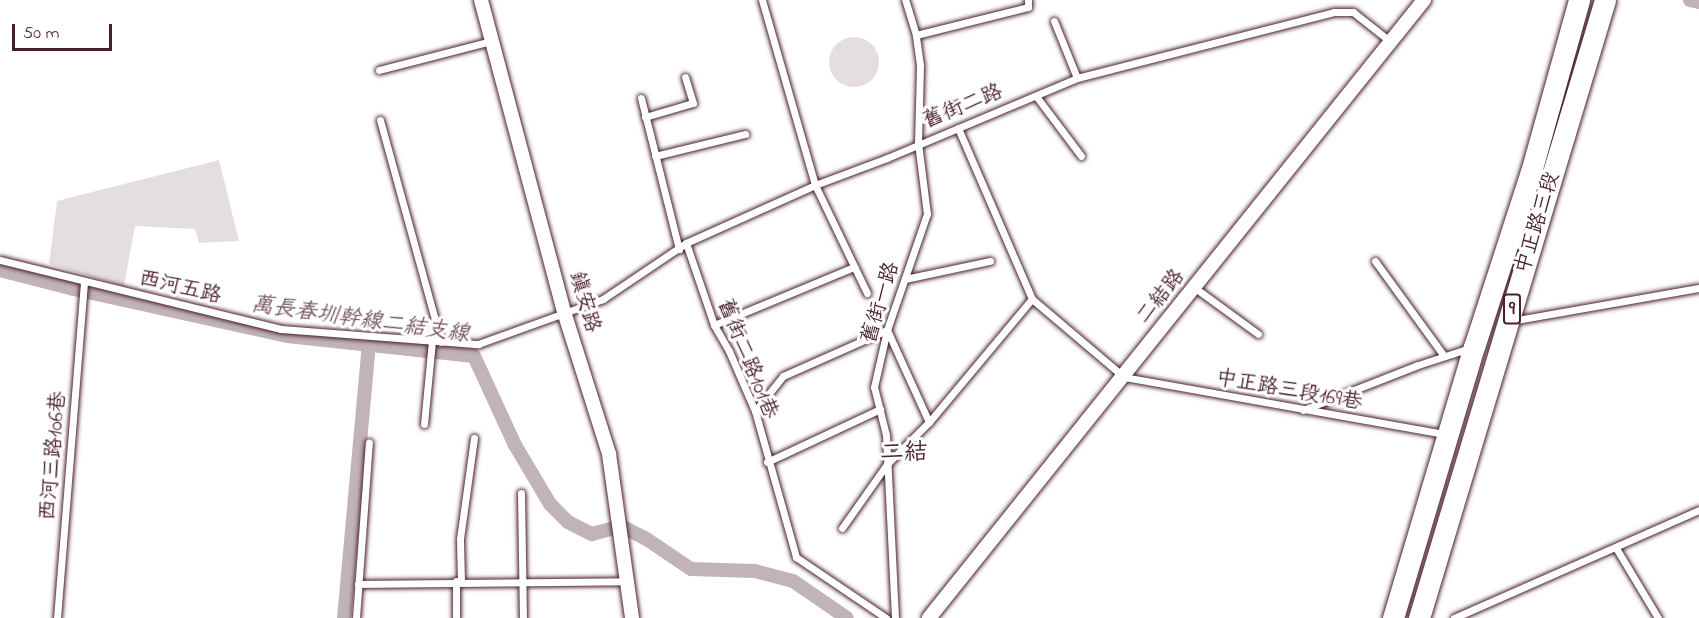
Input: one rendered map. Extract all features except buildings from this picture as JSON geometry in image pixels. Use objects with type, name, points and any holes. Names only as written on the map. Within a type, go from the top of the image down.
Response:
[{"type":"main road","name":"中正路三段","points":[[1393,618],[1474,347],[1531,172],[1579,0]]},
{"type":"main road","name":"中正路三段","points":[[1419,618],[1605,0]]},
{"type":"main road","points":[[1430,499],[1453,505]]},
{"type":"street","name":"鎮安路","points":[[481,0],[565,315],[609,454],[621,525],[632,618]]},
{"type":"street","name":"二結路","points":[[929,618],[1124,378],[1424,0]]},
{"type":"lane","points":[[762,0],[815,184],[867,293]]},
{"type":"lane","name":"舊街一路","points":[[895,618],[886,435],[874,387],[887,330],[927,214],[918,143],[920,65],[916,35],[905,0]]},
{"type":"lane","points":[[916,35],[1028,8],[1028,0]]},
{"type":"lane","name":"舊街二路","points":[[565,315],[603,299],[686,243],[815,184],[887,158],[1077,78],[1334,12],[1353,12],[1391,42]]},
{"type":"lane","points":[[1054,21],[1077,78]]},
{"type":"lane","points":[[379,70],[491,41]]},
{"type":"lane","points":[[645,117],[693,103],[686,77]]},
{"type":"lane","points":[[1036,96],[1081,156]]},
{"type":"lane","points":[[640,98],[678,249]]},
{"type":"lane","points":[[380,120],[441,342]]},
{"type":"lane","points":[[958,129],[1032,299],[1124,378]]},
{"type":"lane","points":[[655,156],[745,134]]},
{"type":"lane","name":"舊街二路101巷","points":[[686,243],[714,325],[729,351],[755,411],[767,462],[796,557],[886,618]]},
{"type":"lane","name":"西河五路","points":[[0,260],[84,284],[281,329],[478,344],[565,315]]},
{"type":"lane","points":[[905,279],[990,261]]},
{"type":"lane","points":[[1375,261],[1444,356]]},
{"type":"lane","points":[[714,325],[854,267]]},
{"type":"lane","name":"西河三路106巷","points":[[57,618],[84,284]]},
{"type":"lane","points":[[1195,288],[1258,334]]},
{"type":"lane","points":[[1508,321],[1699,288]]},
{"type":"lane","points":[[842,528],[887,464],[929,422],[1032,299]]},
{"type":"lane","points":[[755,411],[783,376],[887,330],[929,422]]},
{"type":"lane","points":[[424,424],[432,341]]},
{"type":"lane","points":[[1300,411],[1444,356],[1474,347]]},
{"type":"lane","name":"中正路三段169巷","points":[[1124,378],[1300,411],[1449,434]]},
{"type":"lane","points":[[767,462],[880,409]]},
{"type":"lane","points":[[456,618],[460,539],[474,438]]},
{"type":"lane","points":[[356,618],[369,442]]},
{"type":"lane","points":[[521,493],[523,618]]},
{"type":"lane","points":[[1454,618],[1699,510]]},
{"type":"lane","points":[[1617,548],[1658,618]]},
{"type":"lane","points":[[358,585],[458,581],[627,581]]},
{"type":"shaded area","points":[[849,37],[859,37],[872,44],[879,57],[879,67],[872,80],[859,87],[849,87],[840,83],[833,76],[829,67],[829,57],[833,48],[840,41]]},
{"type":"shaded area","points":[[219,160],[239,241],[199,243],[195,229],[135,226],[124,286],[49,264],[57,201]]},
{"type":"waterway","points":[[1690,0],[1699,2]]},
{"type":"waterway","name":"萬長春圳幹線二結支線","points":[[0,270],[74,289],[287,336],[474,356],[515,445],[550,504],[568,522],[592,534],[621,526],[645,538],[691,569],[755,571],[793,581],[847,618]]},
{"type":"waterway","points":[[344,618],[369,344]]},
{"type":"district","name":"二結","points":[[904,454]]}]
